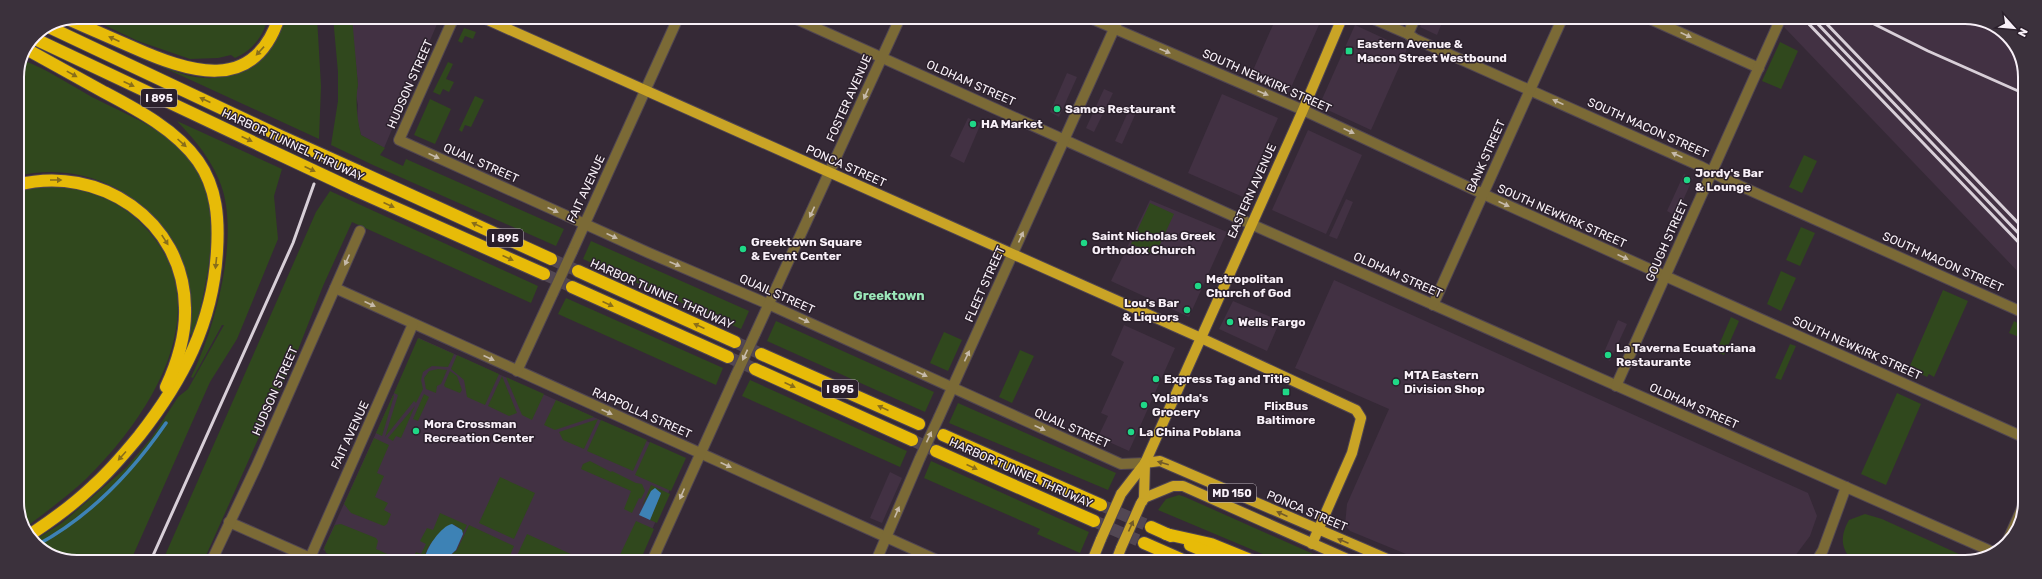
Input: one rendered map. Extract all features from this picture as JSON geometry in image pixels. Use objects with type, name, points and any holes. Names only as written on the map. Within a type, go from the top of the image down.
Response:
[{"type":"highway","points":[[79,24],[160,59],[204,71],[225,70],[246,64],[267,44],[275,24]]},
{"type":"highway","name":"HARBOR TUNNEL THRUWAY","points":[[54,30],[278,135],[551,259]]},
{"type":"highway","name":"HARBOR TUNNEL THRUWAY","points":[[39,41],[353,189],[544,274]]},
{"type":"highway","points":[[33,53],[158,124],[187,148],[198,162],[211,185],[218,209],[218,243],[213,283],[204,320],[194,348],[181,375],[157,413],[123,456],[94,486],[34,532]]},
{"type":"highway","points":[[24,183],[45,180],[63,180],[81,183],[114,194],[129,203],[152,223],[173,254],[179,269],[184,294],[184,332],[178,361],[146,426]]},
{"type":"highway","name":"HARBOR TUNNEL THRUWAY","points":[[578,271],[735,342]]},
{"type":"highway","points":[[572,287],[728,357]]},
{"type":"highway","name":"I 895","points":[[761,354],[919,424]]},
{"type":"highway","name":"I 895","points":[[755,369],[912,440]]},
{"type":"highway","name":"HARBOR TUNNEL THRUWAY","points":[[943,435],[1101,505]]},
{"type":"highway","name":"HARBOR TUNNEL THRUWAY","points":[[936,451],[1094,522]]},
{"type":"highway","points":[[1151,527],[1213,555]]},
{"type":"highway","points":[[1166,534],[1211,544],[1238,555]]},
{"type":"highway","points":[[1144,543],[1171,555]]},
{"type":"main road","name":"PONCA STREET","points":[[497,24],[1201,338],[1356,410],[1361,418],[1352,453],[1312,544]]},
{"type":"main road","name":"EASTERN AVENUE","points":[[1094,555],[1121,494],[1145,463],[1303,110],[1339,24]]},
{"type":"main road","name":"PONCA STREET","points":[[1145,463],[1160,461],[1378,555]]},
{"type":"main road","name":"EASTERN AVENUE","points":[[1119,555],[1142,501],[1145,463]]},
{"type":"main road","name":"MD 150","points":[[1142,501],[1173,486],[1183,486],[1338,555]]},
{"type":"street","name":"HUDSON STREET","points":[[399,140],[451,24]]},
{"type":"street","name":"FAIT AVENUE","points":[[517,371],[675,24]]},
{"type":"street","name":"OLDHAM STREET","points":[[807,24],[1251,224],[1988,550]]},
{"type":"street","name":"FOSTER AVENUE","points":[[655,555],[768,304],[830,173],[897,24]]},
{"type":"street","name":"SOUTH NEWKIRK STREET","points":[[1103,24],[1303,110],[1483,194],[2018,435]]},
{"type":"street","name":"FLEET STREET","points":[[879,555],[920,458],[1116,24]]},
{"type":"street","name":"SOUTH MACON STREET","points":[[1385,24],[1408,34],[1415,39],[1712,171],[1727,180],[2018,310]]},
{"type":"street","points":[[1408,34],[1412,24]]},
{"type":"street","name":"BANK STREET","points":[[1433,304],[1560,24]]},
{"type":"street","points":[[1661,24],[1759,68]]},
{"type":"street","name":"GOUGH STREET","points":[[1616,386],[1778,24]]},
{"type":"street","name":"QUAIL STREET","points":[[399,140],[584,224],[768,304],[1121,464],[1145,463]]},
{"type":"street","name":"HUDSON STREET","points":[[214,555],[257,465],[360,231]]},
{"type":"street","name":"RAPPOLLA STREET","points":[[335,288],[925,555]]},
{"type":"street","name":"FAIT AVENUE","points":[[315,555],[414,324]]},
{"type":"street","points":[[1820,555],[1846,487]]},
{"type":"street","points":[[229,522],[304,555]]},
{"type":"shaded area","points":[[352,24],[437,24],[384,148],[361,135],[357,119],[358,105],[356,95],[358,85]]},
{"type":"shaded area","points":[[1273,24],[1319,24],[1289,92],[1251,75]]},
{"type":"shaded area","points":[[1421,24],[1442,24],[1437,35],[1420,27]]},
{"type":"shaded area","points":[[1782,24],[1972,24],[1988,29],[1994,33],[1994,48],[2009,48],[2014,57],[2018,74],[2018,272]]},
{"type":"shaded area","points":[[1355,25],[1407,49],[1371,130],[1319,106]]},
{"type":"shaded area","points":[[1067,73],[1077,77],[1059,117],[1050,112]]},
{"type":"shaded area","points":[[1104,89],[1113,93],[1094,132],[1086,128]]},
{"type":"shaded area","points":[[1222,94],[1278,118],[1243,197],[1188,173]]},
{"type":"shaded area","points":[[1132,103],[1139,106],[1122,144],[1115,141]]},
{"type":"shaded area","points":[[968,118],[981,123],[964,163],[950,156]]},
{"type":"shaded area","points":[[1308,130],[1362,155],[1326,234],[1272,210]]},
{"type":"shaded area","points":[[1684,174],[1693,178],[1676,216],[1667,211]]},
{"type":"shaded area","points":[[1346,199],[1353,202],[1337,239],[1329,236]]},
{"type":"shaded area","points":[[1150,200],[1227,232],[1189,317],[1111,281]]},
{"type":"shaded area","points":[[1334,280],[1808,493],[1817,516],[1810,536],[1796,555],[1408,555],[1350,531],[1345,525],[1347,504],[1389,409],[1295,368]]},
{"type":"shaded area","points":[[1233,301],[1280,321],[1267,351],[1219,329]]},
{"type":"shaded area","points":[[1618,320],[1627,324],[1610,361],[1602,357]]},
{"type":"shaded area","points":[[1124,325],[1175,348],[1129,451],[1098,437],[1108,416],[1101,413],[1124,362],[1111,355]]},
{"type":"shaded area","points":[[419,338],[684,458],[641,555],[334,555],[323,550]]},
{"type":"shaded area","points":[[890,472],[902,478],[882,523],[870,518]]},
{"type":"green space","points":[[102,24],[266,24],[264,30],[252,47],[235,58],[231,55],[218,58],[190,59],[138,41]]},
{"type":"green space","points":[[280,24],[317,24],[321,86],[319,139],[132,53],[133,52],[180,73],[196,77],[211,78],[225,76],[239,72],[252,65],[263,56],[272,45]]},
{"type":"green space","points":[[334,24],[353,24],[358,85],[357,110],[361,135],[385,148],[380,155],[403,166],[406,159],[564,229],[556,246],[331,145],[338,101],[338,72]]},
{"type":"green space","points":[[464,28],[476,32],[473,39],[465,36],[462,43],[458,41]]},
{"type":"green space","points":[[1780,42],[1798,51],[1781,89],[1762,81]]},
{"type":"green space","points":[[26,62],[38,66],[96,99],[153,128],[170,140],[184,154],[195,168],[203,183],[208,199],[211,233],[208,270],[200,311],[193,335],[189,334],[191,308],[190,288],[179,255],[165,231],[147,210],[125,193],[101,181],[74,174],[46,172],[24,175],[24,77]]},
{"type":"green space","points":[[448,62],[453,64],[446,79],[454,82],[449,92],[443,89],[440,95],[433,92]]},
{"type":"green space","points":[[475,96],[484,100],[471,127],[465,125],[462,132],[459,130]]},
{"type":"green space","points":[[430,99],[451,109],[435,144],[414,135]]},
{"type":"green space","points":[[177,121],[282,169],[274,196],[278,239],[237,339],[210,382],[133,555],[70,555],[63,553],[54,550],[38,538],[62,523],[126,468],[152,437],[178,397],[188,389],[224,325],[222,325],[193,378],[191,377],[200,357],[216,309],[226,256],[228,230],[226,206],[221,185],[211,164],[192,138]]},
{"type":"green space","points":[[1804,155],[1817,161],[1802,193],[1789,187]]},
{"type":"green space","points":[[44,186],[90,192],[103,197],[128,212],[151,234],[170,265],[177,297],[176,331],[167,364],[151,396],[132,426],[110,454],[87,478],[30,524],[27,518],[24,505],[24,190]]},
{"type":"green space","points":[[330,191],[538,286],[531,303],[352,222],[323,286],[298,350],[206,555],[165,555],[316,212]]},
{"type":"green space","points":[[1150,203],[1174,214],[1155,255],[1131,244]]},
{"type":"green space","points":[[1801,227],[1815,233],[1800,266],[1786,260]]},
{"type":"green space","points":[[591,241],[749,311],[741,329],[583,259]]},
{"type":"green space","points":[[1781,271],[1796,278],[1781,311],[1767,304]]},
{"type":"green space","points":[[1943,290],[1968,301],[1934,377],[1929,374],[1927,377],[1909,368]]},
{"type":"green space","points":[[566,298],[723,368],[716,385],[558,314]]},
{"type":"green space","points":[[1731,317],[1739,321],[1724,355],[1716,352]]},
{"type":"green space","points":[[776,321],[934,392],[925,412],[767,341]]},
{"type":"green space","points":[[2014,321],[2018,323],[2018,337],[2009,333]]},
{"type":"green space","points":[[944,332],[962,340],[948,371],[930,363]]},
{"type":"green space","points":[[418,338],[454,354],[448,367],[432,366],[423,372],[421,380],[423,389],[416,403],[414,401],[385,437],[398,395],[394,393]]},
{"type":"green space","points":[[1790,344],[1796,346],[1781,380],[1775,378]]},
{"type":"green space","points":[[1020,350],[1034,356],[1012,403],[999,397]]},
{"type":"green space","points":[[457,355],[499,374],[485,405],[467,397],[464,380],[451,369]]},
{"type":"green space","points":[[438,369],[447,370],[441,384],[437,386],[436,393],[426,389],[424,378],[429,371]]},
{"type":"green space","points":[[450,371],[457,376],[462,390],[460,393],[445,387],[444,385]]},
{"type":"green space","points":[[502,376],[517,413],[509,416],[488,406]]},
{"type":"green space","points":[[506,377],[544,394],[532,420],[522,415]]},
{"type":"green space","points":[[750,380],[907,451],[900,467],[742,396]]},
{"type":"green space","points":[[1897,393],[1921,404],[1886,485],[1861,474]]},
{"type":"green space","points":[[424,394],[429,397],[418,421],[413,419]]},
{"type":"green space","points":[[393,395],[394,396],[382,436],[376,433]]},
{"type":"green space","points":[[556,400],[594,417],[555,430],[544,425]]},
{"type":"green space","points":[[958,403],[1116,473],[1108,490],[949,423]]},
{"type":"green space","points":[[415,406],[401,438],[396,436],[393,441],[388,438]]},
{"type":"green space","points":[[598,419],[584,449],[563,440],[559,432]]},
{"type":"green space","points":[[601,420],[647,440],[633,471],[587,451]]},
{"type":"green space","points":[[374,438],[389,445],[377,473],[384,476],[375,497],[388,503],[384,510],[391,514],[387,524],[384,526],[351,513],[344,504]]},
{"type":"green space","points":[[650,442],[686,458],[671,491],[635,475]]},
{"type":"green space","points":[[590,461],[611,472],[612,471],[636,483],[642,484],[645,491],[641,499],[639,498],[632,513],[624,509],[631,491],[581,469],[583,464]]},
{"type":"green space","points":[[931,461],[1089,532],[1080,553],[1037,534],[1040,529],[924,478]]},
{"type":"green space","points":[[500,477],[535,493],[514,539],[479,523]]},
{"type":"green space","points":[[651,485],[670,494],[657,523],[650,520],[661,493],[653,489],[642,506]]},
{"type":"green space","points":[[1179,495],[1185,497],[1316,555],[1265,555],[1158,510],[1166,499]]},
{"type":"green space","points":[[440,513],[467,525],[463,533],[458,527],[452,524],[438,535],[430,544],[425,555],[414,555],[416,552],[421,554],[426,544],[420,541],[427,528],[433,530]]},
{"type":"green space","points":[[1865,514],[1882,519],[1961,555],[1848,555],[1844,547],[1843,537],[1849,520]]},
{"type":"green space","points":[[636,521],[654,529],[643,555],[620,555]]},
{"type":"green space","points":[[341,524],[376,538],[378,541],[376,549],[390,555],[331,555],[326,553],[324,548],[335,525]]},
{"type":"green space","points":[[469,525],[514,546],[510,555],[451,555],[457,550]]},
{"type":"green space","points":[[527,534],[573,555],[517,555]]},
{"type":"water","points":[[655,488],[661,493],[650,520],[639,515],[651,491]]},
{"type":"water","points":[[452,524],[462,530],[463,534],[456,550],[450,555],[425,555],[430,544],[448,525]]},
{"type":"waterway","points":[[42,542],[74,521],[109,492],[139,458],[166,423]]},
{"type":"tunnel","points":[[551,259],[578,271]]},
{"type":"tunnel","points":[[544,274],[572,287]]},
{"type":"tunnel","points":[[735,342],[761,354]]},
{"type":"tunnel","points":[[728,357],[755,369]]},
{"type":"tunnel","points":[[912,440],[936,451]]},
{"type":"tunnel","points":[[1101,505],[1151,527]]},
{"type":"tunnel","points":[[1094,521],[1144,543]]},
{"type":"railway","points":[[1809,24],[2018,242]]},
{"type":"railway","points":[[1818,24],[2018,233]]},
{"type":"railway","points":[[1827,24],[2018,223]]},
{"type":"railway","points":[[1874,24],[1928,51],[2018,91]]},
{"type":"railway","points":[[153,555],[293,243],[314,184]]},
{"type":"place","name":"Eastern Avenue & Macon Street Westbound","points":[[1349,51]]},
{"type":"place","name":"Samos Restaurant","points":[[1057,109]]},
{"type":"place","name":"HA Market","points":[[973,124]]},
{"type":"place","name":"Jordy's Bar & Lounge","points":[[1687,180]]},
{"type":"place","name":"Saint Nicholas Greek Orthodox Church","points":[[1084,243]]},
{"type":"place","name":"Greektown Square & Event Center","points":[[743,249]]},
{"type":"place","name":"Metropolitan Church of God","points":[[1198,286]]},
{"type":"place","name":"Lou's Bar & Liquors","points":[[1187,310]]},
{"type":"place","name":"Wells Fargo","points":[[1230,322]]},
{"type":"place","name":"La Taverna Ecuatoriana Restaurante","points":[[1608,355]]},
{"type":"place","name":"Express Tag and Title","points":[[1156,379]]},
{"type":"place","name":"MTA Eastern Division Shop","points":[[1396,382]]},
{"type":"place","name":"FlixBus Baltimore","points":[[1286,392]]},
{"type":"place","name":"Yolanda's Grocery","points":[[1144,405]]},
{"type":"place","name":"Mora Crossman Recreation Center","points":[[416,431]]},
{"type":"place","name":"La China Poblana","points":[[1131,432]]},
{"type":"district","name":"Greektown","points":[[889,295]]}]
